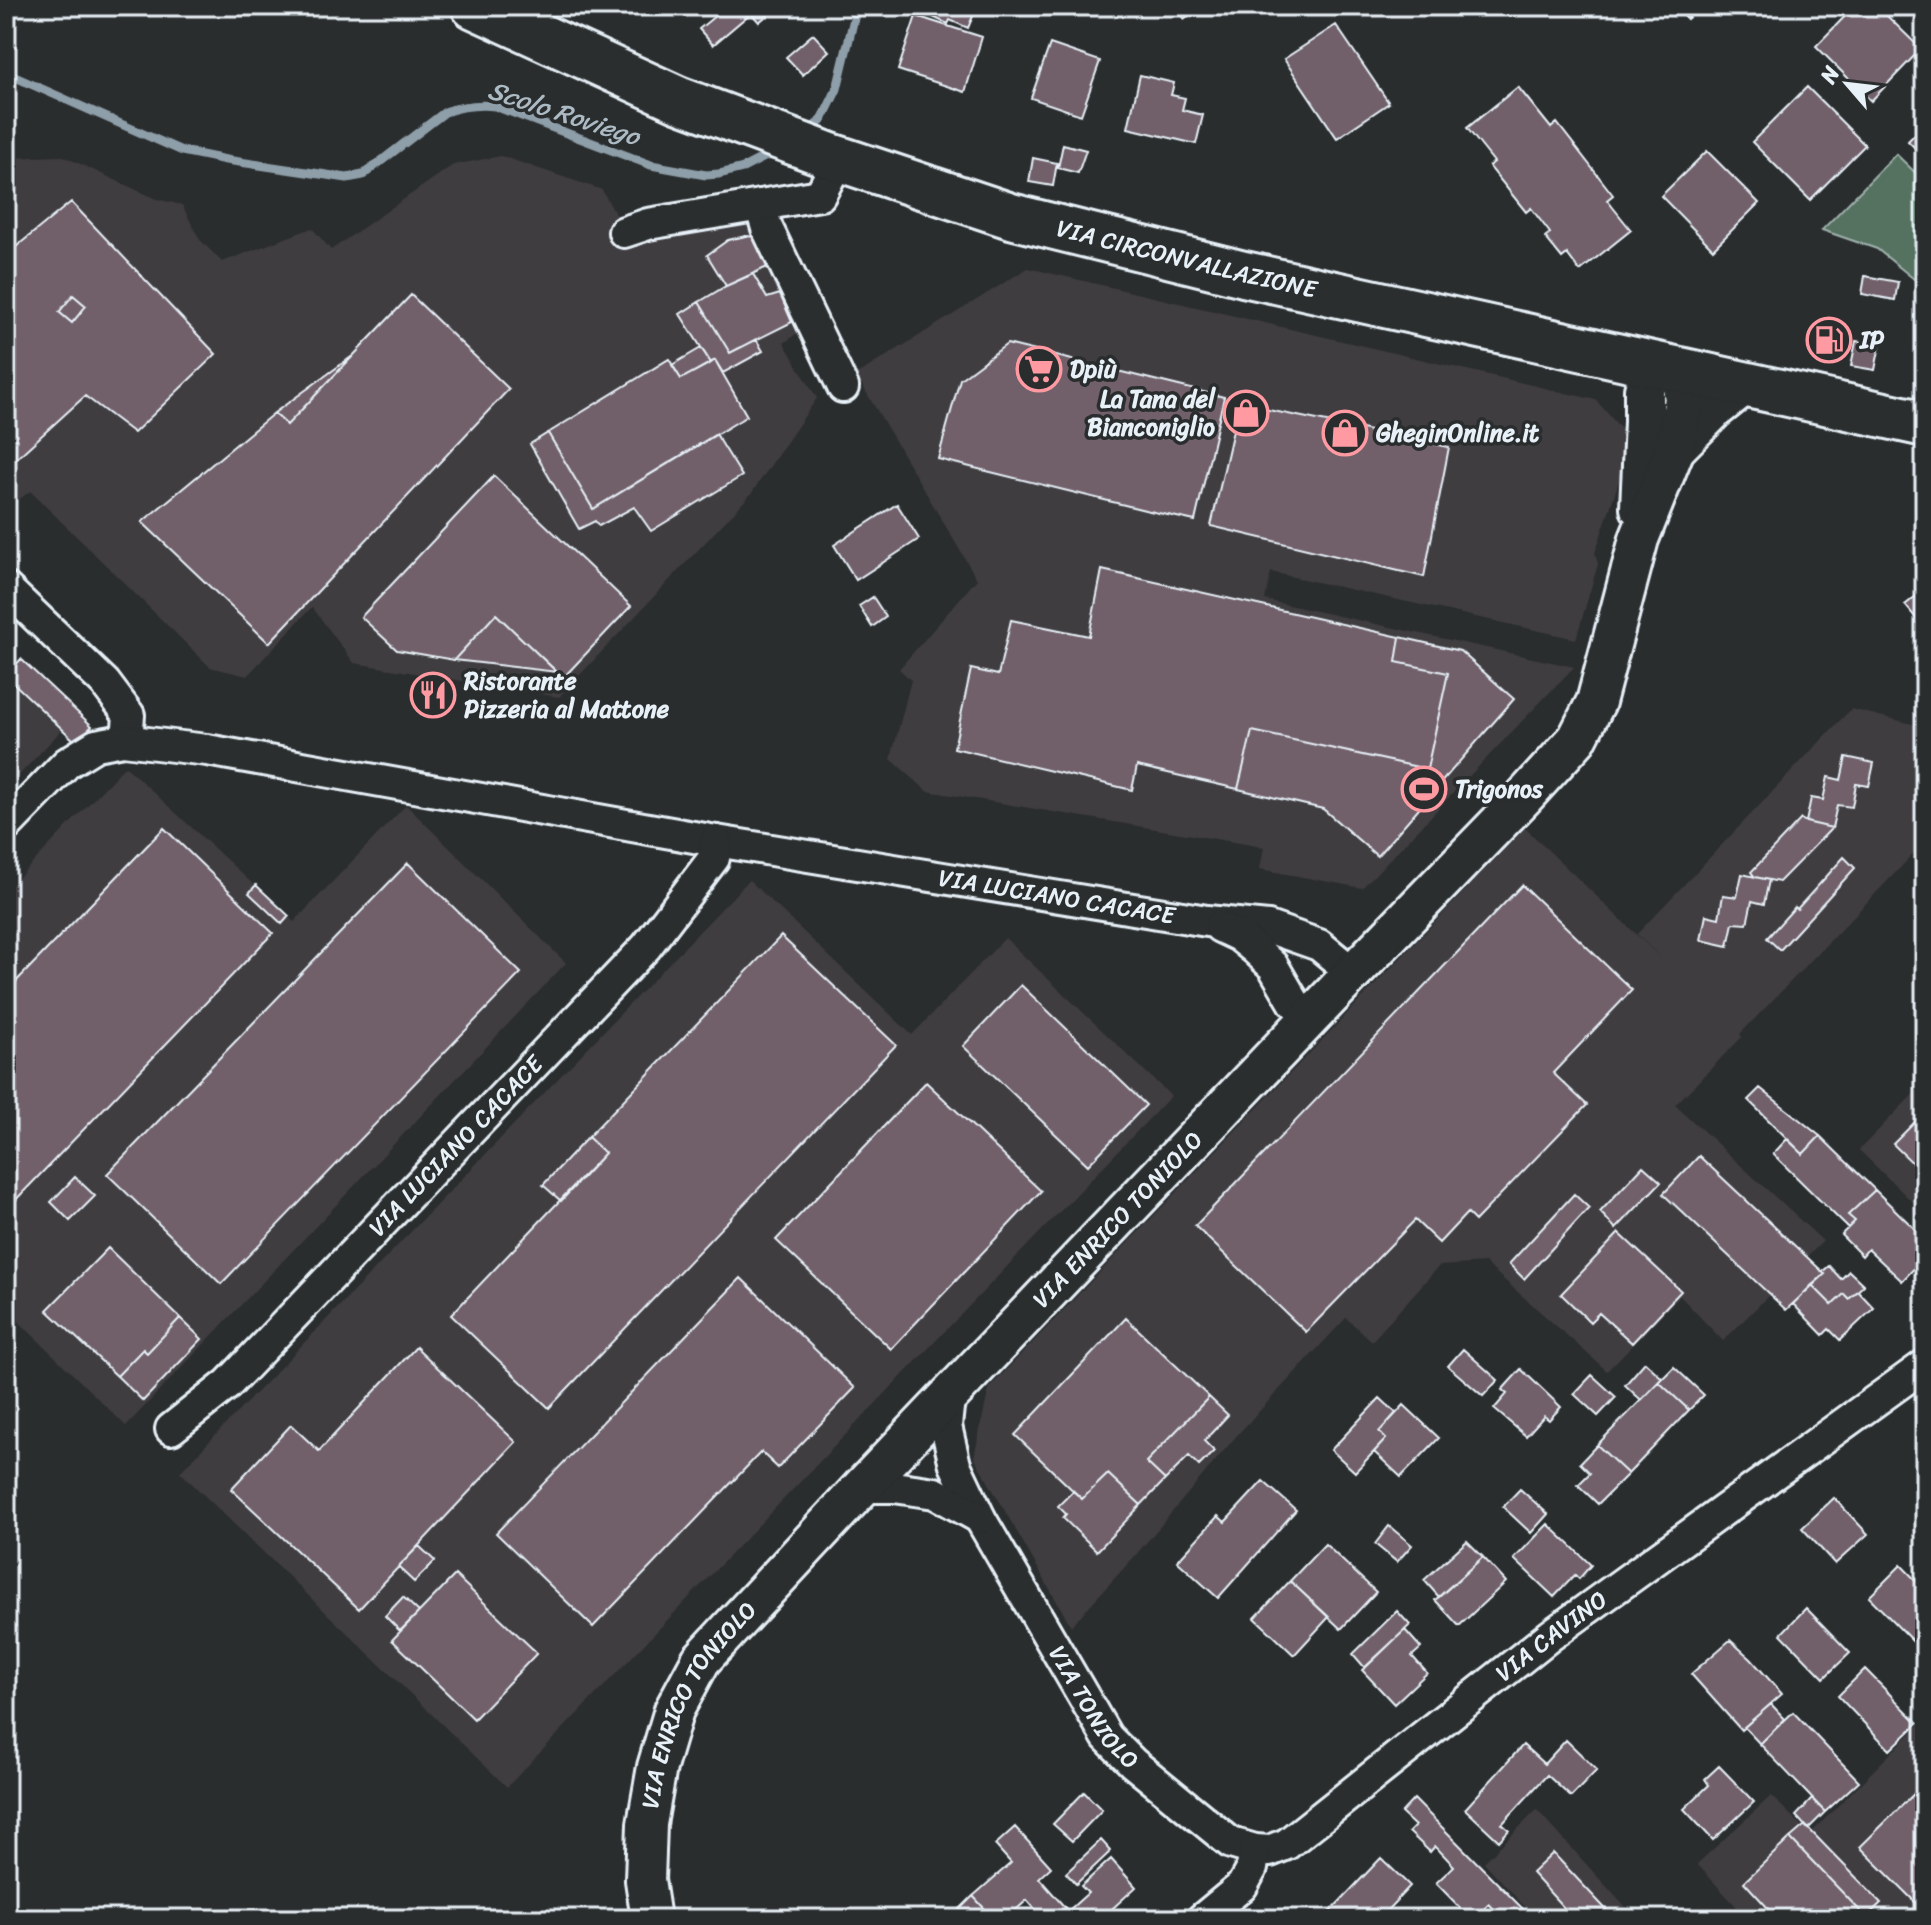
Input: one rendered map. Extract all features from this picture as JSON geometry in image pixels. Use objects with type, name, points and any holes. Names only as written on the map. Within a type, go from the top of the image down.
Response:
[{"type":"main road","name":"VIA CIRCONVALLAZIONE","points":[[474,6],[678,99],[751,128],[1011,216],[1244,274],[1925,424]]},
{"type":"street","points":[[624,232],[648,224],[820,195],[834,157]]},
{"type":"street","points":[[760,205],[767,228],[843,387]]},
{"type":"street","name":"VIA ENRICO TONIOLO","points":[[651,1919],[645,1880],[647,1824],[657,1767],[674,1710],[701,1660],[862,1487],[1503,820],[1577,739],[1596,702],[1639,539],[1675,449],[1684,399],[1665,366],[1644,390],[1639,539]]},
{"type":"street","name":"VIA ENRICO TONIOLO","points":[[1675,449],[1715,409],[1746,384]]},
{"type":"street","points":[[6,588],[105,683],[129,715],[127,740]]},
{"type":"street","name":"VIA LUCIANO CACACE","points":[[6,826],[67,763],[96,745],[127,740],[207,750],[716,841],[1207,921],[1268,927],[1319,945],[1353,973]]},
{"type":"street","name":"VIA LUCIANO CACACE","points":[[171,1429],[228,1384],[646,947],[714,858],[716,841]]},
{"type":"street","name":"VIA LUCIANO CACACE","points":[[1207,921],[1239,936],[1273,966],[1294,1002],[1310,1019]]},
{"type":"street","name":"VIA CAVINO","points":[[1255,1850],[1270,1851],[1287,1844],[1551,1635],[1925,1365]]},
{"type":"street","name":"VIA TONIOLO","points":[[949,1398],[946,1426],[955,1465],[980,1518],[1107,1737],[1133,1763],[1231,1843],[1255,1850]]},
{"type":"street","points":[[862,1487],[894,1487],[935,1493],[980,1518]]},
{"type":"street","points":[[1202,1919],[1242,1886],[1252,1868],[1255,1850]]},
{"type":"shaded area","points":[[63,156],[156,199],[182,205],[200,240],[222,262],[312,228],[331,250],[453,165],[501,156],[602,190],[631,242],[749,220],[804,328],[784,343],[817,398],[751,494],[559,697],[354,663],[312,607],[247,676],[210,667],[30,491],[6,510],[6,158]]},
{"type":"shaded area","points":[[1028,268],[1596,400],[1621,429],[1626,448],[1624,466],[1595,553],[1598,564],[1576,639],[1271,572],[1265,600],[1574,667],[1362,888],[1260,869],[1264,847],[927,791],[891,759],[911,680],[899,669],[977,579],[856,375]]},
{"type":"shaded area","points":[[6,651],[71,720],[6,789]]},
{"type":"shaded area","points":[[1851,709],[1925,727],[1925,842],[1675,1105],[1823,1241],[1723,1341],[1680,1296],[1607,1371],[1485,1263],[1439,1266],[1372,1341],[1346,1318],[1238,1434],[1071,1626],[974,1457],[989,1388],[1525,828],[1662,959],[1637,934]]},
{"type":"shaded area","points":[[125,766],[294,922],[406,805],[566,963],[126,1426],[6,1309],[6,891]]},
{"type":"shaded area","points":[[749,880],[912,1035],[1005,938],[1171,1096],[507,1787],[180,1472]]},
{"type":"shaded area","points":[[1925,1082],[1925,1214],[1859,1150]]},
{"type":"shaded area","points":[[1925,1719],[1925,1919],[1748,1919],[1697,1864],[1771,1796],[1810,1834]]},
{"type":"shaded area","points":[[1537,1810],[1636,1919],[1536,1919],[1484,1862]]},
{"type":"green space","points":[[1896,154],[1925,182],[1925,288],[1877,249],[1822,230]]},
{"type":"building","points":[[727,6],[766,6],[771,12],[759,22],[751,13],[713,45],[699,29]]},
{"type":"building","points":[[909,6],[969,6],[976,9],[968,28],[950,20],[948,24]]},
{"type":"building","points":[[1172,6],[1200,6],[1184,19]]},
{"type":"building","points":[[1674,6],[1701,6],[1687,19]]},
{"type":"building","points":[[1855,6],[1877,6],[1921,49],[1871,101],[1816,46]]},
{"type":"building","points":[[916,16],[982,37],[965,92],[898,70]]},
{"type":"building","points":[[1336,25],[1389,103],[1337,138],[1284,59]]},
{"type":"building","points":[[813,34],[829,51],[803,75],[786,57]]},
{"type":"building","points":[[1050,44],[1100,61],[1081,115],[1031,98]]},
{"type":"building","points":[[1140,75],[1174,83],[1171,95],[1185,98],[1182,110],[1203,115],[1196,144],[1128,128]]},
{"type":"building","points":[[1518,87],[1551,128],[1557,123],[1613,195],[1607,200],[1631,230],[1580,271],[1567,254],[1562,258],[1545,237],[1550,233],[1531,208],[1526,212],[1489,166],[1494,162],[1467,128]]},
{"type":"building","points":[[1807,87],[1865,145],[1810,200],[1752,142]]},
{"type":"building","points":[[1925,124],[1925,158],[1908,141]]},
{"type":"building","points":[[1063,144],[1086,150],[1078,173],[1058,168]]},
{"type":"building","points":[[1707,151],[1759,203],[1713,249],[1661,196]]},
{"type":"building","points":[[1033,158],[1057,163],[1053,186],[1029,182]]},
{"type":"building","points":[[71,202],[216,354],[134,433],[85,396],[6,468],[6,255]]},
{"type":"building","points":[[756,237],[774,264],[726,286],[707,255],[728,240]]},
{"type":"building","points":[[753,274],[767,298],[780,294],[792,322],[730,353],[699,302]]},
{"type":"building","points":[[1865,276],[1898,282],[1895,300],[1862,294]]},
{"type":"building","points":[[73,295],[86,306],[72,323],[59,312]]},
{"type":"building","points":[[411,295],[509,389],[269,643],[142,522],[274,413],[287,425]]},
{"type":"building","points":[[699,302],[730,353],[756,339],[763,351],[723,373],[715,360],[711,363],[680,314]]},
{"type":"building","points":[[1856,341],[1880,345],[1875,370],[1851,366]]},
{"type":"building","points":[[1007,344],[1224,397],[1195,521],[938,459],[960,379]]},
{"type":"building","points":[[701,348],[711,363],[681,379],[672,365]]},
{"type":"building","points":[[354,355],[287,425],[274,413]]},
{"type":"building","points":[[669,359],[681,379],[715,360],[747,416],[593,509],[548,433]]},
{"type":"building","points":[[1239,404],[1449,447],[1424,577],[1211,526]]},
{"type":"building","points":[[548,433],[593,509],[716,434],[742,476],[651,531],[634,507],[599,526],[595,521],[579,529],[530,444]]},
{"type":"building","points":[[494,476],[631,606],[563,678],[496,614],[454,660],[397,650],[361,617]]},
{"type":"building","points":[[897,504],[919,539],[856,580],[834,545]]},
{"type":"building","points":[[1102,570],[1400,637],[1396,662],[1448,673],[1427,769],[1252,731],[1238,789],[1137,766],[1132,790],[954,748],[971,669],[998,675],[1011,620],[1089,636]]},
{"type":"building","points":[[1925,589],[1925,629],[1905,605]]},
{"type":"building","points":[[873,597],[886,617],[872,627],[859,606]]},
{"type":"building","points":[[496,614],[520,637],[557,672],[454,660]]},
{"type":"building","points":[[1400,637],[1460,651],[1514,699],[1377,856],[1323,809],[1238,789],[1252,731],[1427,769],[1448,673],[1396,662]]},
{"type":"building","points":[[21,659],[92,726],[76,742],[6,676]]},
{"type":"building","points":[[1846,757],[1874,763],[1869,786],[1856,784],[1852,807],[1837,805],[1832,828],[1806,822],[1811,798],[1823,800],[1828,777],[1841,780]]},
{"type":"building","points":[[1801,819],[1832,828],[1779,882],[1755,877],[1751,872]]},
{"type":"building","points":[[164,828],[273,933],[6,1210],[6,992]]},
{"type":"building","points":[[1844,857],[1855,868],[1780,950],[1767,938]]},
{"type":"building","points":[[408,863],[521,973],[221,1284],[107,1174]]},
{"type":"building","points":[[1742,874],[1769,880],[1764,904],[1752,901],[1747,924],[1733,923],[1728,946],[1701,940],[1706,915],[1719,918],[1723,895],[1737,897]]},
{"type":"building","points":[[256,885],[289,916],[282,924],[249,893]]},
{"type":"building","points":[[1522,885],[1632,990],[1553,1073],[1587,1105],[1475,1221],[1467,1213],[1439,1243],[1415,1220],[1306,1332],[1195,1226]]},
{"type":"building","points":[[781,936],[896,1045],[549,1408],[451,1315],[605,1153],[588,1137]]},
{"type":"building","points":[[1021,985],[1146,1105],[1088,1165],[963,1046]]},
{"type":"building","points":[[926,1082],[1041,1191],[891,1349],[776,1240]]},
{"type":"building","points":[[1760,1088],[1820,1136],[1803,1154],[1748,1100]]},
{"type":"building","points":[[1925,1112],[1925,1175],[1893,1144]]},
{"type":"building","points":[[1820,1136],[1875,1190],[1848,1215],[1855,1221],[1848,1228],[1773,1154],[1787,1139],[1803,1154]]},
{"type":"building","points":[[588,1137],[605,1153],[561,1201],[543,1185]]},
{"type":"building","points":[[1699,1156],[1825,1274],[1786,1310],[1663,1194]]},
{"type":"building","points":[[1643,1166],[1661,1182],[1616,1229],[1600,1212]]},
{"type":"building","points":[[75,1177],[95,1196],[70,1221],[51,1202]]},
{"type":"building","points":[[1875,1190],[1925,1239],[1925,1257],[1902,1281],[1868,1249],[1862,1256],[1841,1235],[1855,1221],[1848,1215]]},
{"type":"building","points":[[1574,1194],[1589,1208],[1524,1279],[1509,1264]]},
{"type":"building","points":[[1619,1233],[1681,1291],[1632,1343],[1599,1313],[1590,1322],[1561,1294]]},
{"type":"building","points":[[108,1248],[180,1318],[147,1353],[143,1349],[117,1376],[47,1310]]},
{"type":"building","points":[[1829,1266],[1841,1279],[1849,1271],[1864,1285],[1849,1299],[1844,1294],[1832,1305],[1812,1285]]},
{"type":"building","points":[[741,1278],[855,1388],[778,1468],[761,1452],[593,1627],[496,1533]]},
{"type":"building","points":[[1812,1285],[1832,1305],[1844,1294],[1849,1299],[1858,1291],[1874,1308],[1840,1340],[1829,1329],[1823,1335],[1793,1304]]},
{"type":"building","points":[[180,1318],[202,1339],[143,1401],[117,1376],[143,1349],[147,1353]]},
{"type":"building","points":[[1126,1318],[1209,1397],[1146,1462],[1165,1480],[1141,1505],[1108,1474],[1082,1499],[1015,1435]]},
{"type":"building","points":[[416,1347],[516,1442],[359,1609],[231,1489],[291,1425],[319,1451]]},
{"type":"building","points":[[1463,1349],[1498,1380],[1483,1396],[1448,1366]]},
{"type":"building","points":[[1645,1362],[1662,1378],[1641,1400],[1625,1385]]},
{"type":"building","points":[[1674,1367],[1704,1395],[1689,1410],[1659,1382]]},
{"type":"building","points":[[1521,1369],[1561,1407],[1549,1420],[1544,1416],[1526,1436],[1494,1409],[1507,1394],[1502,1390]]},
{"type":"building","points":[[1592,1375],[1616,1397],[1598,1416],[1574,1394]]},
{"type":"building","points":[[1659,1382],[1689,1410],[1628,1474],[1597,1445]]},
{"type":"building","points":[[1209,1397],[1228,1415],[1204,1441],[1214,1451],[1199,1466],[1189,1456],[1165,1480],[1146,1462]]},
{"type":"building","points":[[1380,1398],[1396,1413],[1379,1432],[1386,1439],[1355,1472],[1331,1450]]},
{"type":"building","points":[[1404,1405],[1439,1438],[1401,1477],[1374,1452],[1386,1439],[1379,1432]]},
{"type":"building","points":[[1597,1445],[1628,1474],[1598,1504],[1578,1485],[1590,1473],[1580,1463]]},
{"type":"building","points":[[1108,1474],[1141,1505],[1097,1551],[1063,1518],[1066,1514],[1058,1506],[1073,1491],[1082,1499]]},
{"type":"building","points":[[1263,1481],[1296,1510],[1218,1598],[1177,1561],[1218,1516],[1225,1522]]},
{"type":"building","points":[[1520,1489],[1548,1514],[1531,1533],[1503,1507]]},
{"type":"building","points":[[1834,1498],[1868,1534],[1835,1564],[1802,1528]]},
{"type":"building","points":[[1548,1524],[1591,1565],[1579,1579],[1575,1575],[1554,1597],[1514,1559]]},
{"type":"building","points":[[1389,1526],[1412,1545],[1397,1562],[1375,1544]]},
{"type":"building","points":[[1467,1541],[1483,1557],[1439,1597],[1424,1580]]},
{"type":"building","points":[[1325,1544],[1376,1592],[1341,1629],[1290,1581]]},
{"type":"building","points":[[419,1546],[435,1561],[414,1582],[398,1567]]},
{"type":"building","points":[[1483,1557],[1506,1582],[1459,1626],[1435,1600]]},
{"type":"building","points":[[1901,1565],[1925,1590],[1925,1654],[1869,1597]]},
{"type":"building","points":[[455,1575],[537,1653],[474,1719],[392,1640]]},
{"type":"building","points":[[1290,1581],[1329,1617],[1294,1655],[1255,1618]]},
{"type":"building","points":[[403,1597],[419,1612],[400,1631],[385,1616]]},
{"type":"building","points":[[1806,1608],[1850,1653],[1824,1678],[1781,1634]]},
{"type":"building","points":[[1397,1611],[1410,1625],[1365,1668],[1353,1654]]},
{"type":"building","points":[[1405,1630],[1421,1648],[1412,1656],[1427,1673],[1394,1704],[1362,1670]]},
{"type":"building","points":[[1730,1640],[1782,1694],[1741,1730],[1691,1674]]},
{"type":"building","points":[[1865,1669],[1918,1723],[1890,1750],[1838,1696]]},
{"type":"building","points":[[1771,1704],[1785,1719],[1760,1744],[1744,1727]]},
{"type":"building","points":[[1793,1712],[1859,1781],[1825,1812],[1760,1744]]},
{"type":"building","points":[[1566,1740],[1597,1770],[1571,1797],[1547,1775],[1502,1824],[1509,1830],[1499,1841],[1465,1809],[1523,1745],[1544,1764]]},
{"type":"building","points":[[1719,1766],[1754,1802],[1713,1840],[1684,1809],[1709,1785],[1705,1779]]},
{"type":"building","points":[[1925,1783],[1925,1912],[1860,1847]]},
{"type":"building","points":[[1084,1792],[1102,1810],[1072,1841],[1053,1824]]},
{"type":"building","points":[[1414,1799],[1533,1919],[1504,1919],[1489,1904],[1471,1919],[1436,1883],[1454,1866],[1435,1846],[1430,1852],[1409,1832],[1415,1826],[1401,1813]]},
{"type":"building","points":[[1812,1799],[1825,1812],[1808,1829],[1796,1816]]},
{"type":"building","points":[[1805,1825],[1881,1903],[1866,1917],[1790,1838]]},
{"type":"building","points":[[1015,1827],[1051,1867],[1039,1878],[1068,1911],[1088,1893],[1081,1886],[1111,1859],[1136,1887],[1101,1919],[1044,1919],[1027,1900],[1006,1919],[994,1919],[973,1896],[1011,1863],[995,1845]]},
{"type":"building","points":[[1790,1838],[1868,1919],[1778,1919],[1744,1882]]},
{"type":"building","points":[[1101,1840],[1111,1851],[1076,1884],[1066,1873]]},
{"type":"building","points":[[1553,1853],[1615,1919],[1574,1919],[1532,1873]]},
{"type":"building","points":[[1381,1858],[1410,1886],[1379,1919],[1323,1919]]},
{"type":"building","points":[[973,1896],[994,1919],[950,1919]]},
{"type":"waterway","name":"Scolo Roviego","points":[[806,133],[822,120],[837,89],[857,6]]},
{"type":"waterway","name":"Scolo Roviego","points":[[6,73],[182,151],[347,178],[363,175],[445,112],[476,105],[495,106],[651,165],[706,175],[743,168],[776,151]]},
{"type":"place","name":"IP","points":[[1829,340]]},
{"type":"place","name":"Dpiù","points":[[1039,369]]},
{"type":"place","name":"La Tana del Bianconiglio","points":[[1246,413]]},
{"type":"place","name":"GheginOnline.it","points":[[1345,433]]},
{"type":"place","name":"Ristorante Pizzeria al Mattone","points":[[433,695]]},
{"type":"place","name":"Trigonos","points":[[1424,789]]}]
